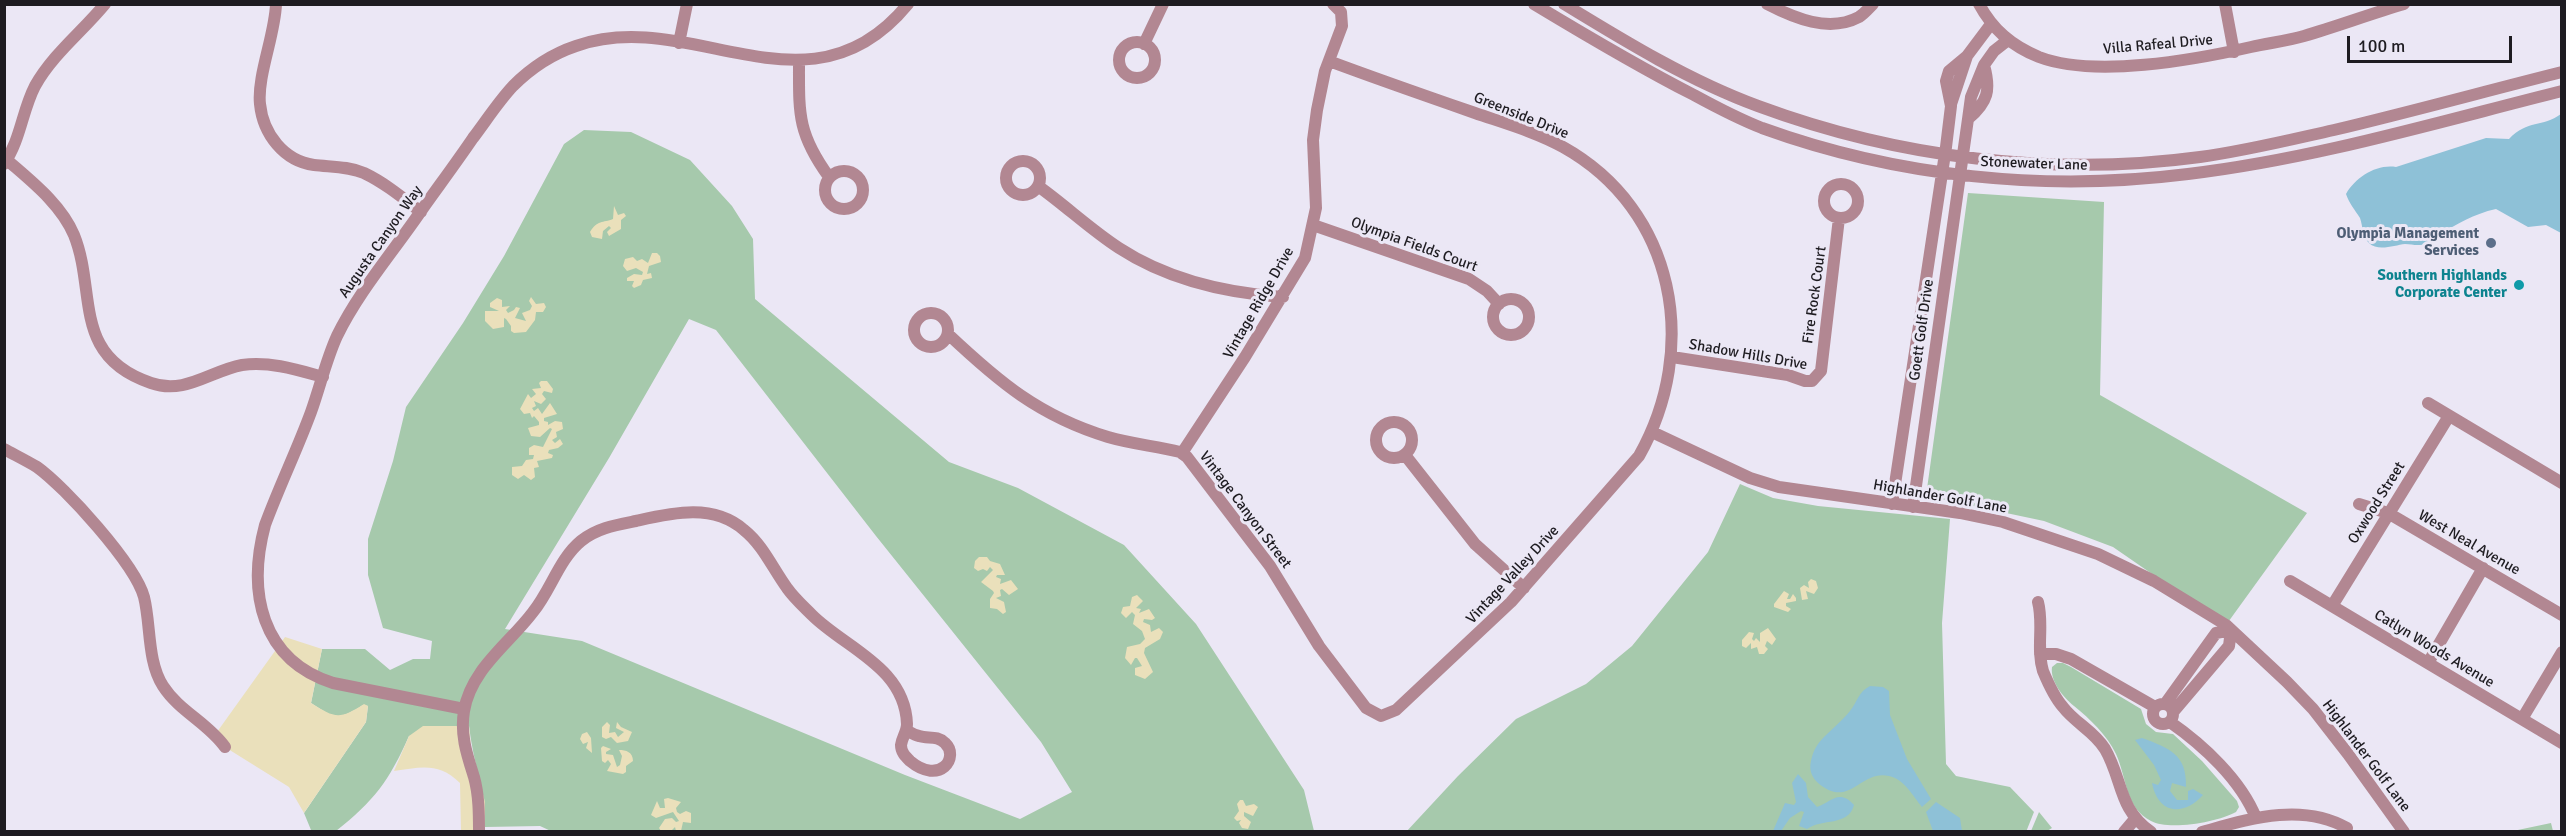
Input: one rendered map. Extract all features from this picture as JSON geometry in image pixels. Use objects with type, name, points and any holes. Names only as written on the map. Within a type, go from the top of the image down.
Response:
[{"type":"street","points":[[105,4],[43,73],[34,90],[20,134],[6,162],[38,188],[68,224],[75,237],[89,319],[96,337],[118,365],[150,383],[171,387],[193,383],[245,365],[281,366],[323,377]]},
{"type":"street","points":[[276,4],[273,36],[261,89],[260,104],[265,126],[271,138],[279,147],[302,162],[364,173],[390,188],[421,212]]},
{"type":"street","points":[[679,43],[687,4]]},
{"type":"street","name":"Augusta Canyon Way","points":[[464,709],[333,683],[314,677],[289,657],[270,634],[258,592],[260,543],[332,348],[349,314],[499,103],[513,87],[543,62],[573,47],[617,36],[645,37],[773,60],[799,61],[825,57],[862,44],[884,30],[908,4]]},
{"type":"street","points":[[1144,44],[1163,4]]},
{"type":"street","name":"Stonewater Lane","points":[[1534,4],[1646,70],[1754,124],[1852,154],[1959,175],[2008,180],[2142,179],[2208,172],[2312,154],[2562,91]]},
{"type":"street","name":"Stonewater Lane","points":[[1564,4],[1635,47],[1756,105],[1846,134],[1945,155],[2011,162],[2062,165],[2131,164],[2202,157],[2254,148],[2405,113],[2562,72]]},
{"type":"street","points":[[1767,4],[1787,15],[1818,24],[1858,17],[1873,4]]},
{"type":"street","name":"Villa Rafeal Drive","points":[[1978,4],[1991,24],[2008,40],[2040,57],[2083,65],[2142,64],[2205,58],[2302,37],[2404,4]]},
{"type":"street","points":[[2225,4],[2234,52]]},
{"type":"street","name":"Vintage Ridge Drive","points":[[1182,453],[1305,258],[1313,225],[1316,190],[1313,140],[1319,93],[1342,26],[1337,8]]},
{"type":"street","name":"Goett Golf Drive","points":[[1892,504],[1951,106],[1967,56],[1991,24]]},
{"type":"street","name":"Goett Golf Drive","points":[[1913,507],[1971,97],[1984,65],[1994,51],[2008,40]]},
{"type":"street","points":[[799,61],[799,114],[802,127],[813,153],[829,177]]},
{"type":"street","name":"Greenside Drive","points":[[1329,61],[1547,139],[1581,158],[1605,178],[1640,220],[1657,254],[1671,307],[1672,357],[1664,401],[1652,432]]},
{"type":"street","points":[[1038,186],[1121,249],[1154,266],[1208,287],[1282,297]]},
{"type":"street","name":"Fire Rock Court","points":[[1818,376],[1821,371],[1839,218]]},
{"type":"street","name":"Olympia Fields Court","points":[[1313,225],[1469,279],[1487,291],[1498,304]]},
{"type":"street","name":"Vintage Canyon Street","points":[[948,334],[1002,383],[1038,408],[1108,437],[1182,453],[1270,566],[1319,646],[1366,708],[1377,714]]},
{"type":"street","name":"Shadow Hills Drive","points":[[1672,357],[1788,375],[1805,381],[1812,381],[1818,376]]},
{"type":"street","points":[[2428,403],[2562,483]]},
{"type":"street","name":"Oxwood Street","points":[[2332,606],[2449,417]]},
{"type":"street","name":"Highlander Golf Lane","points":[[1652,432],[1749,478],[1779,487],[1960,513],[2003,522],[2088,550],[2154,581],[2231,630],[2313,709],[2404,831]]},
{"type":"street","name":"Vintage Valley Drive","points":[[1377,714],[1389,714],[1396,710],[1481,633],[1620,480],[1639,456],[1652,432]]},
{"type":"street","points":[[4,449],[36,467],[58,485],[128,566],[143,593],[156,671],[162,685],[184,709],[212,730],[225,747]]},
{"type":"street","points":[[1405,455],[1475,544],[1524,588]]},
{"type":"street","name":"West Neal Avenue","points":[[2359,504],[2388,513],[2562,615]]},
{"type":"street","points":[[479,831],[476,787],[463,734],[464,709],[475,680],[540,603],[571,551],[593,533],[608,526],[678,512],[710,513],[743,529],[752,537],[788,590],[812,615],[861,651],[880,669],[900,698],[905,712],[906,730]]},
{"type":"street","points":[[2428,663],[2482,568]]},
{"type":"street","name":"Catlyn Woods Avenue","points":[[2290,581],[2562,743]]},
{"type":"street","points":[[2038,602],[2042,621],[2040,654],[2048,681],[2063,708],[2085,726],[2105,750],[2129,812],[2151,831]]},
{"type":"street","points":[[2231,630],[2229,646],[2198,683],[2166,711],[2186,674],[2216,633],[2231,630]]},
{"type":"street","points":[[2522,719],[2562,652]]},
{"type":"street","points":[[2040,654],[2056,654],[2071,659],[2166,711],[2234,781],[2251,804],[2256,818]]},
{"type":"street","points":[[2186,674],[2198,683]]},
{"type":"street","points":[[2202,831],[2256,818],[2287,814],[2310,815],[2347,828]]},
{"type":"street","points":[[2124,831],[2135,819]]},
{"type":"green space","points":[[584,130],[631,132],[690,160],[732,206],[753,239],[755,299],[949,462],[1018,488],[1124,545],[1196,624],[1304,790],[1314,831],[553,832],[540,826],[485,827],[483,801],[469,726],[409,736],[387,778],[361,810],[336,831],[311,830],[304,813],[366,722],[368,706],[363,705],[348,714],[337,716],[311,703],[322,649],[365,649],[390,670],[413,659],[430,659],[432,641],[383,628],[368,575],[368,539],[393,461],[406,407],[463,323],[504,256],[564,144]],"holes":[[[689,319],[716,330],[876,536],[1041,742],[1072,792],[1020,819],[905,775],[582,641],[505,629],[609,458]]]},
{"type":"green space","points":[[1968,193],[2104,202],[2100,395],[2307,513],[2226,625],[2113,547],[2044,521],[1926,496]]},
{"type":"green space","points":[[1740,484],[1773,498],[1818,506],[1950,519],[1942,623],[1946,764],[1956,776],[2010,787],[2034,812],[2026,832],[1406,832],[1458,776],[1516,719],[1586,684],[1632,646],[1708,552]]},
{"type":"green space","points":[[2057,663],[2071,667],[2141,709],[2146,724],[2156,732],[2173,734],[2202,761],[2237,801],[2239,807],[2236,812],[2206,822],[2181,825],[2159,824],[2142,815],[2131,800],[2120,763],[2108,740],[2058,688],[2052,672],[2052,667]]},
{"type":"green space","points":[[2039,812],[2052,828],[2047,831],[2031,831]]},
{"type":"green space","points":[[2551,823],[2553,831],[2513,831]]},
{"type":"sand","points":[[614,206],[618,215],[624,213],[626,216],[621,220],[621,229],[609,236],[607,232],[611,228],[609,226],[603,231],[602,239],[592,237],[590,232],[595,225],[613,219]]},
{"type":"sand","points":[[652,253],[660,256],[661,262],[649,266],[647,274],[651,273],[652,278],[643,280],[641,285],[634,288],[632,286],[634,281],[627,281],[627,278],[634,274],[642,275],[643,272],[636,268],[627,271],[623,266],[625,259],[633,257],[637,261],[642,259],[648,263]]},
{"type":"sand","points":[[531,297],[536,304],[544,303],[546,307],[543,312],[536,312],[535,320],[526,332],[514,333],[504,318],[504,327],[493,329],[485,321],[485,311],[499,311],[490,307],[490,303],[497,298],[502,300],[502,307],[510,306],[506,310],[508,313],[516,307],[520,308],[515,318],[526,321],[522,313],[530,310]]},
{"type":"sand","points":[[547,381],[553,389],[552,393],[544,391],[542,394],[546,399],[541,404],[534,401],[536,406],[532,408],[534,411],[538,408],[542,414],[550,403],[557,414],[544,418],[544,421],[548,422],[548,425],[555,421],[562,422],[563,429],[556,432],[557,437],[552,440],[555,443],[560,439],[563,444],[549,450],[548,453],[553,455],[552,458],[537,461],[539,467],[534,468],[535,477],[531,480],[524,475],[518,479],[512,475],[512,467],[522,466],[526,460],[533,459],[534,455],[529,455],[529,448],[534,445],[543,447],[552,429],[550,428],[540,437],[531,436],[528,428],[539,425],[539,422],[534,416],[532,418],[530,413],[524,414],[520,409],[528,394],[531,398],[536,394],[532,389],[541,388],[539,383]]},
{"type":"sand","points":[[979,557],[987,557],[990,561],[1000,564],[1005,575],[997,575],[996,577],[1001,579],[1000,584],[1011,580],[1018,589],[1009,595],[1002,589],[1000,590],[1001,596],[996,598],[1004,602],[1006,612],[1003,614],[997,609],[990,608],[990,599],[994,593],[981,582],[993,570],[990,567],[987,571],[983,569],[978,571],[974,568],[975,561]]},
{"type":"sand","points":[[1811,579],[1816,581],[1818,588],[1814,594],[1806,591],[1808,599],[1802,600],[1800,588],[1804,585],[1809,588],[1808,582]]},
{"type":"sand","points":[[1784,591],[1789,594],[1787,599],[1790,599],[1793,594],[1796,598],[1796,601],[1786,603],[1786,606],[1791,609],[1788,612],[1774,607]]},
{"type":"sand","points":[[1137,595],[1143,601],[1136,608],[1141,609],[1139,613],[1149,609],[1155,618],[1144,619],[1143,622],[1150,625],[1151,632],[1159,628],[1163,632],[1160,639],[1145,648],[1144,653],[1153,672],[1145,679],[1135,675],[1135,668],[1142,666],[1137,658],[1131,665],[1125,658],[1127,647],[1140,644],[1145,639],[1142,631],[1133,624],[1135,615],[1132,612],[1126,618],[1121,613],[1123,607],[1130,606],[1132,597]]},
{"type":"sand","points":[[1768,628],[1776,639],[1772,645],[1767,641],[1765,646],[1768,649],[1764,654],[1759,654],[1757,647],[1751,649],[1751,643],[1746,648],[1742,646],[1742,640],[1749,632],[1754,633],[1752,639],[1754,641],[1756,638],[1760,642],[1760,633]]},
{"type":"sand","points":[[285,637],[322,649],[311,703],[326,712],[337,715],[349,713],[364,704],[368,706],[366,722],[304,813],[289,787],[212,739]]},
{"type":"sand","points":[[607,722],[610,725],[609,733],[615,732],[618,737],[624,732],[616,728],[617,722],[621,727],[632,732],[628,741],[617,743],[611,737],[606,739],[602,737],[602,727]]},
{"type":"sand","points":[[423,726],[469,726],[471,747],[485,802],[485,831],[461,831],[460,783],[452,776],[429,768],[394,771],[409,736]]},
{"type":"sand","points":[[587,732],[591,738],[592,753],[586,748],[588,742],[583,744],[580,739],[582,734]]},
{"type":"sand","points":[[603,746],[611,749],[606,754],[613,755],[617,767],[620,765],[622,756],[619,750],[630,754],[633,761],[626,766],[626,772],[623,774],[607,771],[611,764],[608,760],[605,763],[602,761],[601,748]]},
{"type":"sand","points":[[664,799],[681,802],[676,808],[680,814],[686,811],[691,813],[691,823],[683,822],[681,831],[676,831],[675,827],[671,831],[661,831],[659,828],[665,819],[672,818],[676,822],[679,821],[673,812],[656,818],[651,815],[657,801],[660,808],[665,808]]},
{"type":"sand","points":[[1243,800],[1246,806],[1254,804],[1258,807],[1253,816],[1244,812],[1244,816],[1251,822],[1248,829],[1242,828],[1239,823],[1241,820],[1237,821],[1234,818],[1239,811],[1237,804]]},
{"type":"water","points":[[2561,114],[2561,233],[2546,225],[2528,227],[2496,209],[2466,220],[2424,244],[2405,244],[2382,248],[2373,246],[2367,241],[2360,218],[2346,194],[2355,182],[2367,173],[2381,168],[2396,167],[2486,138],[2509,139],[2522,129],[2548,121]]},
{"type":"water","points":[[1870,686],[1883,687],[1889,691],[1890,715],[1907,759],[1931,799],[1922,807],[1904,784],[1889,776],[1879,775],[1846,791],[1838,792],[1828,790],[1812,775],[1810,764],[1817,745],[1853,707],[1863,691]]},
{"type":"water","points":[[2142,738],[2168,749],[2180,760],[2186,776],[2186,787],[2172,783],[2170,791],[2177,800],[2188,800],[2188,791],[2193,789],[2203,795],[2187,807],[2180,809],[2172,809],[2160,801],[2152,783],[2158,785],[2161,780],[2154,765],[2135,740]]},
{"type":"water","points":[[1798,774],[1806,783],[1808,797],[1817,807],[1839,797],[1849,800],[1854,805],[1851,812],[1840,819],[1807,829],[1799,826],[1804,812],[1801,811],[1790,818],[1781,831],[1773,831],[1785,803],[1794,805],[1796,802],[1792,783]]},
{"type":"water","points":[[1936,802],[1960,818],[1962,831],[1933,831],[1926,812]]},
{"type":"place","name":"Olympia Management Services","points":[[2491,243]]},
{"type":"place","name":"Southern Highlands Corporate Center","points":[[2519,285]]}]
